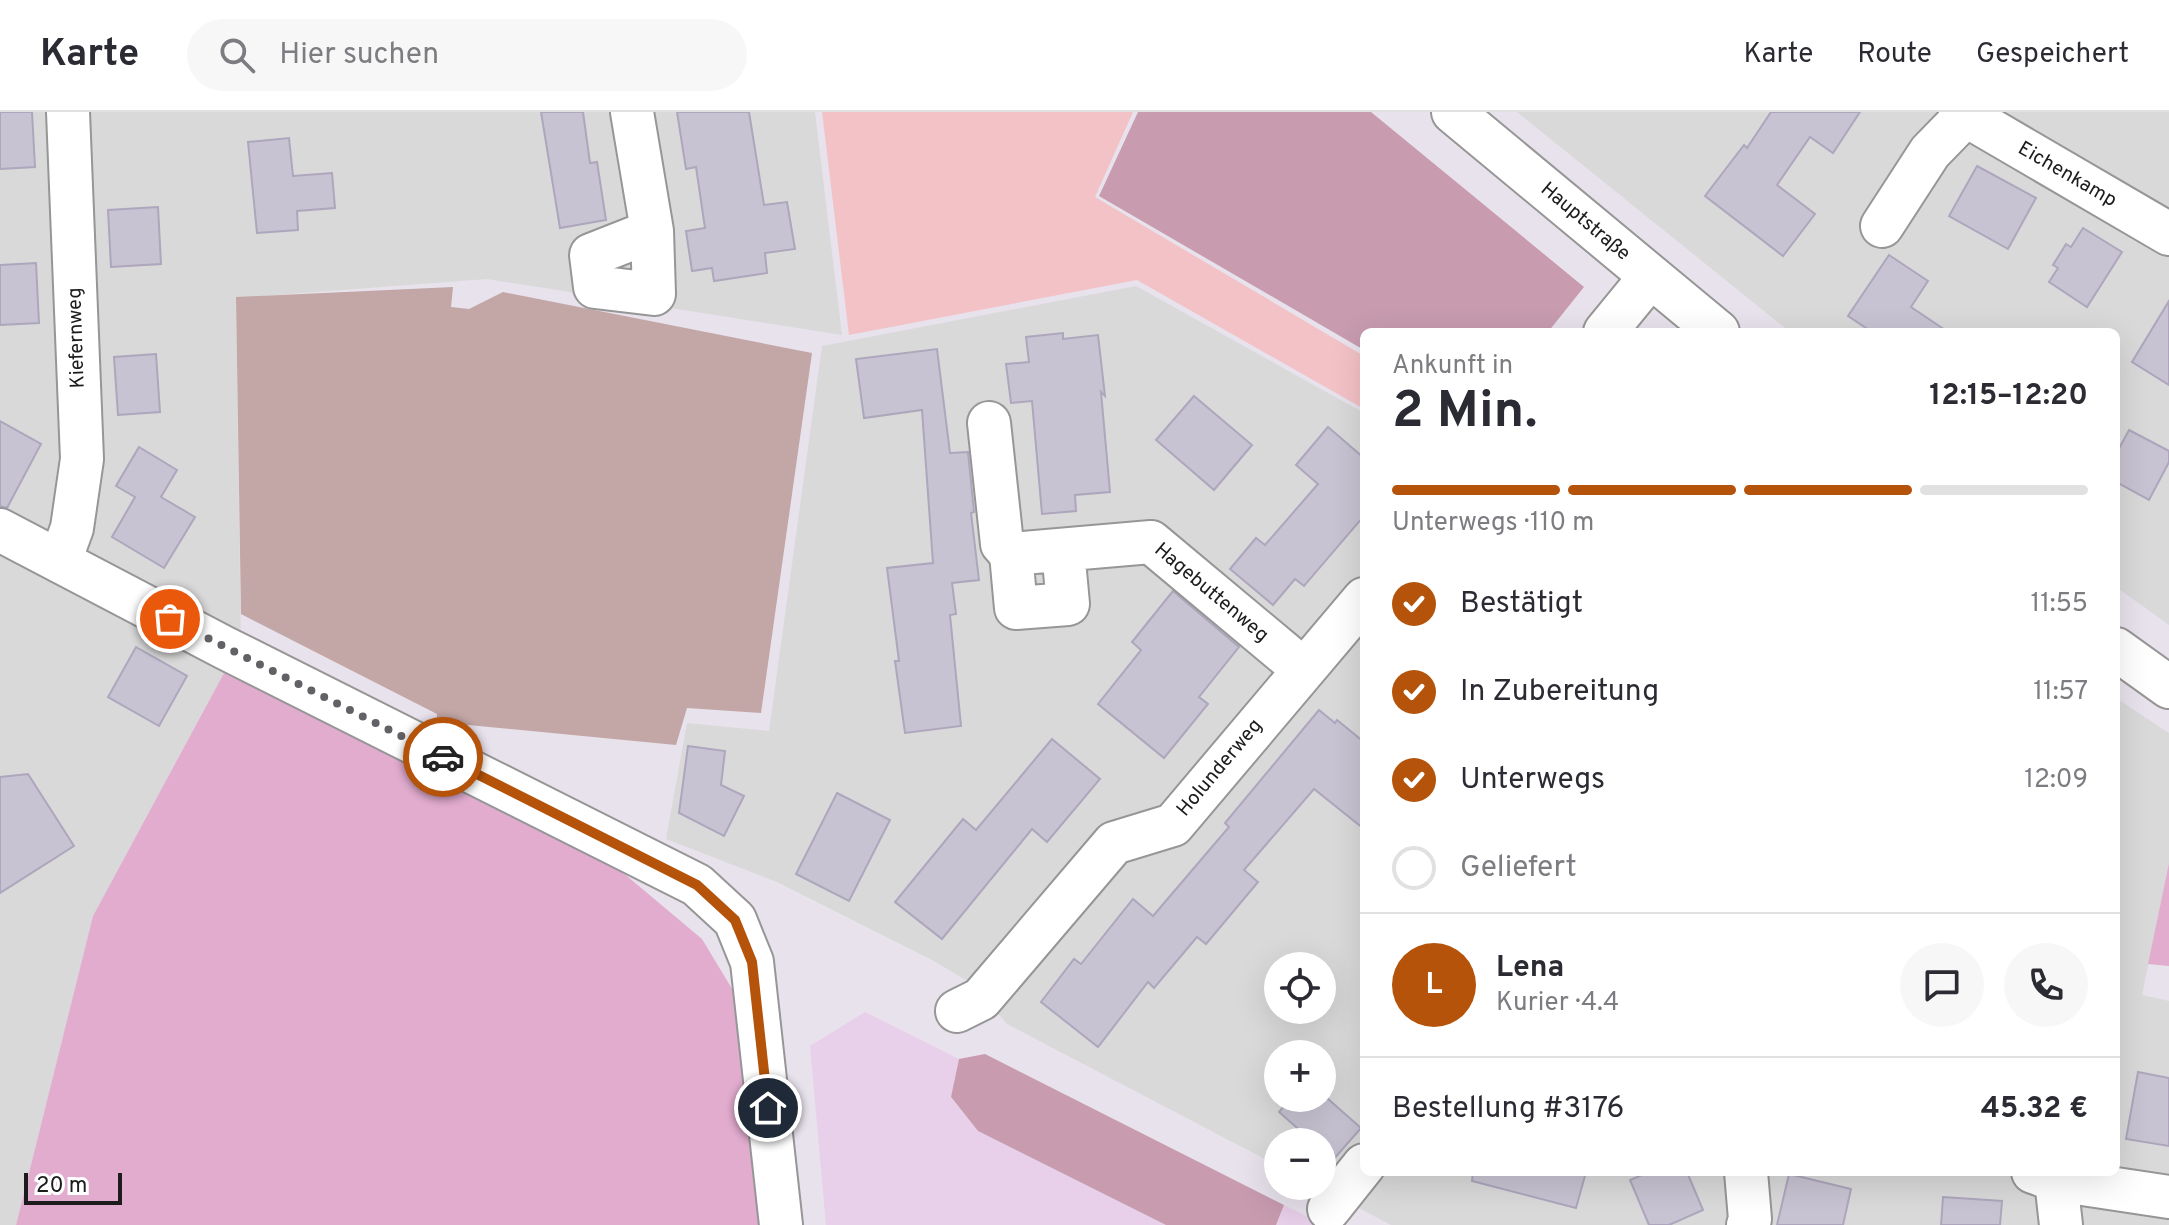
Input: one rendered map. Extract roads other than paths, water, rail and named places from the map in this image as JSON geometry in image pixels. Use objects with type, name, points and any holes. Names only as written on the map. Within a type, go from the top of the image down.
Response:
[{"type":"street","name":"Kiefernweg","points":[[60,561],[72,528],[82,459],[68,112]]},
{"type":"street","points":[[632,112],[652,231]]},
{"type":"street","name":"Hauptstraße","points":[[1453,112],[1713,328]]},
{"type":"street","points":[[1882,226],[1930,152],[1965,113]]},
{"type":"street","name":"Eichenkamp","points":[[1965,113],[2169,234]]},
{"type":"street","points":[[1608,328],[1650,277]]},
{"type":"street","name":"Hagebuttenweg","points":[[989,423],[1002,544],[1011,554],[1151,542],[1303,669]]},
{"type":"street","points":[[0,530],[225,648],[697,885],[735,920],[752,962],[781,1225]]},
{"type":"street","name":"Holunderweg","points":[[957,1011],[981,999],[1114,843],[1173,825],[1360,604]]},
{"type":"street","points":[[2120,652],[2169,687]]},
{"type":"street","points":[[1329,1209],[1360,1170]]},
{"type":"street","points":[[1746,1176],[1748,1225]]},
{"type":"street","points":[[2061,1225],[2045,1176],[2169,1197]]}]
